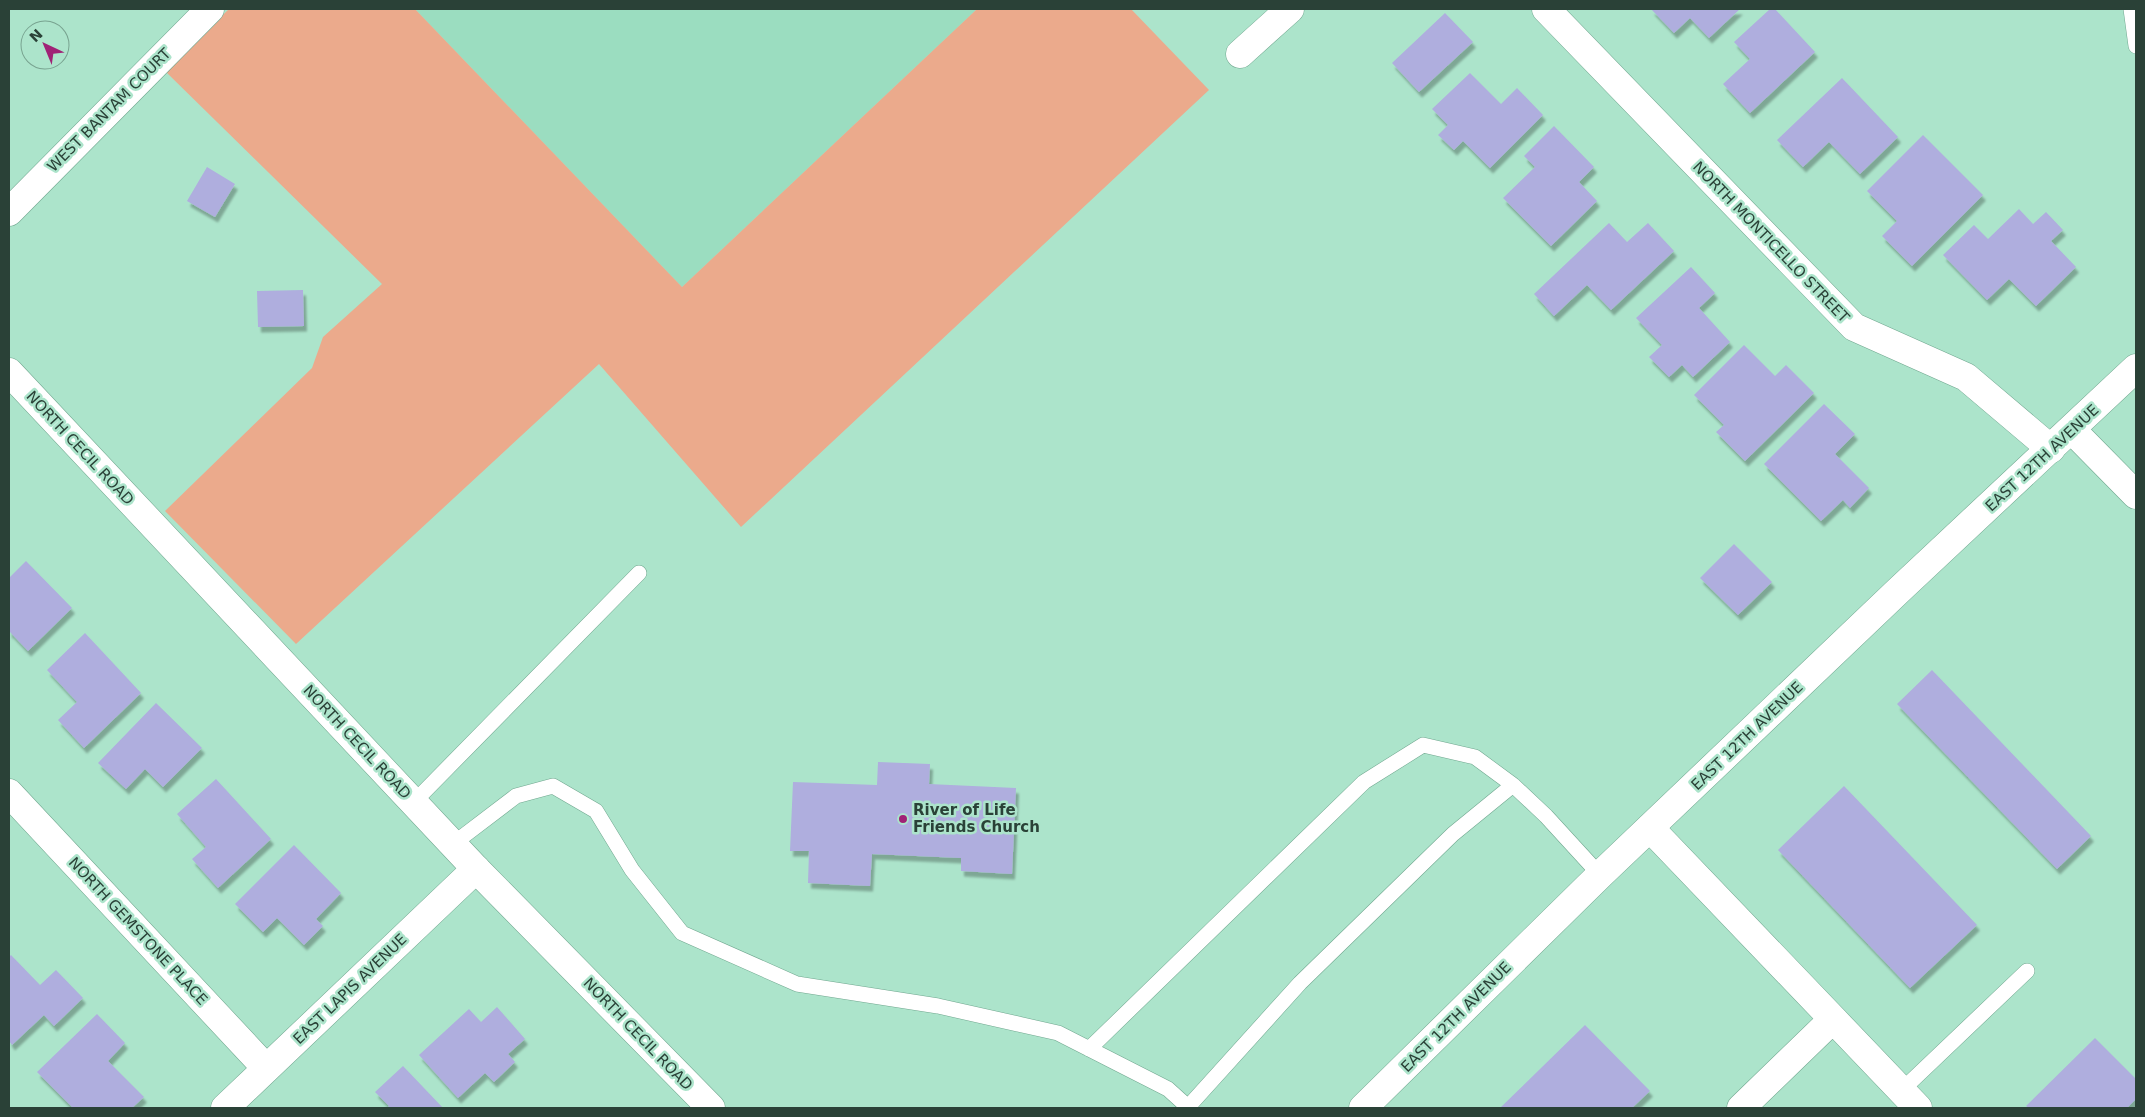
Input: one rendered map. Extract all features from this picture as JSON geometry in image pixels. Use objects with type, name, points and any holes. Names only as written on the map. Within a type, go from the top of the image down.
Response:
[{"type":"street","name":"WEST BANTAM COURT","points":[[9,212],[210,9]]},
{"type":"street","points":[[1240,54],[1290,9]]},
{"type":"street","name":"NORTH MONTICELLO STREET","points":[[1546,9],[1854,327],[1966,377],[2051,450]]},
{"type":"street","name":"EAST 12TH AVENUE","points":[[1363,1108],[1600,875],[1898,591],[2051,450],[2136,368]]},
{"type":"street","name":"NORTH CECIL ROAD","points":[[9,372],[476,869],[711,1108]]},
{"type":"street","points":[[2072,430],[2136,495]]},
{"type":"street","name":"NORTH GEMSTONE PLACE","points":[[9,794],[266,1068]]},
{"type":"street","points":[[1650,828],[1910,1100]]},
{"type":"street","name":"EAST LAPIS AVENUE","points":[[225,1108],[476,869]]},
{"type":"street","points":[[1741,1108],[1833,1019]]},
{"type":"lane","points":[[2131,9],[2136,46]]},
{"type":"lane","points":[[414,802],[639,573]]},
{"type":"lane","points":[[1090,1049],[1352,793],[1372,776],[1423,745],[1475,757],[1513,785],[1546,816],[1600,875]]},
{"type":"lane","points":[[453,844],[516,796],[553,786],[596,811],[632,870],[682,934],[797,984],[947,1008],[1058,1033],[1168,1090],[1188,1108],[1300,983],[1453,834],[1513,785]]},
{"type":"lane","points":[[1910,1100],[2027,971]]},
{"type":"shaded area","points":[[229,9],[415,9],[682,287],[977,9],[1131,9],[1209,90],[741,527],[599,364],[296,644],[165,511],[312,368],[323,337],[382,284],[165,71]]},
{"type":"shaded area","points":[[415,9],[977,9],[682,287]]},
{"type":"building","points":[[1651,9],[1740,9],[1709,38],[1690,18],[1674,33]]},
{"type":"building","points":[[1770,9],[1775,9],[1815,52],[1750,113],[1723,84],[1750,59],[1734,42]]},
{"type":"building","points":[[1445,13],[1473,42],[1419,92],[1392,63]]},
{"type":"building","points":[[1470,73],[1501,104],[1517,88],[1543,115],[1490,168],[1463,141],[1454,150],[1438,135],[1448,125],[1432,109]]},
{"type":"building","points":[[1842,78],[1898,137],[1860,174],[1829,142],[1803,167],[1777,140]]},
{"type":"building","points":[[1554,126],[1594,167],[1579,182],[1597,201],[1551,246],[1503,198],[1535,167],[1524,156]]},
{"type":"building","points":[[1923,135],[1983,195],[1912,266],[1882,236],[1897,221],[1867,191]]},
{"type":"building","points":[[207,167],[235,184],[215,217],[187,201]]},
{"type":"building","points":[[2019,209],[2033,224],[2046,212],[2063,230],[2051,241],[2076,267],[2036,306],[2009,279],[1987,300],[1943,255],[1974,225],[1988,239]]},
{"type":"building","points":[[1609,223],[1627,242],[1648,223],[1674,251],[1611,310],[1587,285],[1554,316],[1534,294]]},
{"type":"building","points":[[1691,267],[1715,293],[1699,308],[1730,342],[1693,377],[1682,365],[1669,377],[1649,357],[1662,345],[1636,318]]},
{"type":"building","points":[[303,290],[304,326],[258,327],[257,291]]},
{"type":"building","points":[[1744,345],[1775,376],[1786,365],[1814,393],[1745,461],[1716,432],[1724,425],[1694,395]]},
{"type":"building","points":[[1824,404],[1855,434],[1835,454],[1869,488],[1850,508],[1843,500],[1821,521],[1764,464]]},
{"type":"building","points":[[1734,544],[1772,582],[1738,615],[1700,578]]},
{"type":"building","points":[[26,561],[72,608],[28,651],[10,632],[9,634],[9,578]]},
{"type":"building","points":[[85,633],[141,693],[84,748],[58,720],[77,702],[47,670]]},
{"type":"building","points":[[1932,670],[2091,836],[2057,869],[1897,704]]},
{"type":"building","points":[[156,703],[202,748],[163,787],[145,769],[126,789],[98,763]]},
{"type":"building","name":"River of Life Friends Church","points":[[878,762],[930,764],[929,784],[1016,788],[1012,874],[961,871],[961,858],[872,854],[870,886],[808,883],[809,851],[790,851],[793,782],[877,785]]},
{"type":"building","points":[[216,779],[271,839],[218,888],[192,859],[206,847],[177,814]]},
{"type":"building","points":[[1844,786],[1977,925],[1910,988],[1778,850]]},
{"type":"building","points":[[294,845],[341,893],[316,919],[323,926],[304,945],[277,918],[263,932],[235,904]]},
{"type":"building","points":[[11,955],[40,985],[56,970],[83,998],[54,1026],[44,1015],[12,1045],[9,1041],[9,957]]},
{"type":"building","points":[[497,1007],[525,1039],[508,1054],[515,1062],[494,1082],[485,1073],[458,1098],[419,1055],[469,1009],[481,1022]]},
{"type":"building","points":[[97,1014],[125,1043],[108,1061],[144,1097],[132,1108],[73,1108],[37,1072]]},
{"type":"building","points":[[1585,1025],[1650,1091],[1632,1108],[1500,1108]]},
{"type":"building","points":[[2095,1038],[2136,1079],[2136,1099],[2127,1108],[2029,1108],[2026,1106]]},
{"type":"building","points":[[403,1066],[443,1108],[387,1108],[389,1106],[375,1092]]},
{"type":"place","name":"River of Life Friends Church","points":[[903,819]]}]
